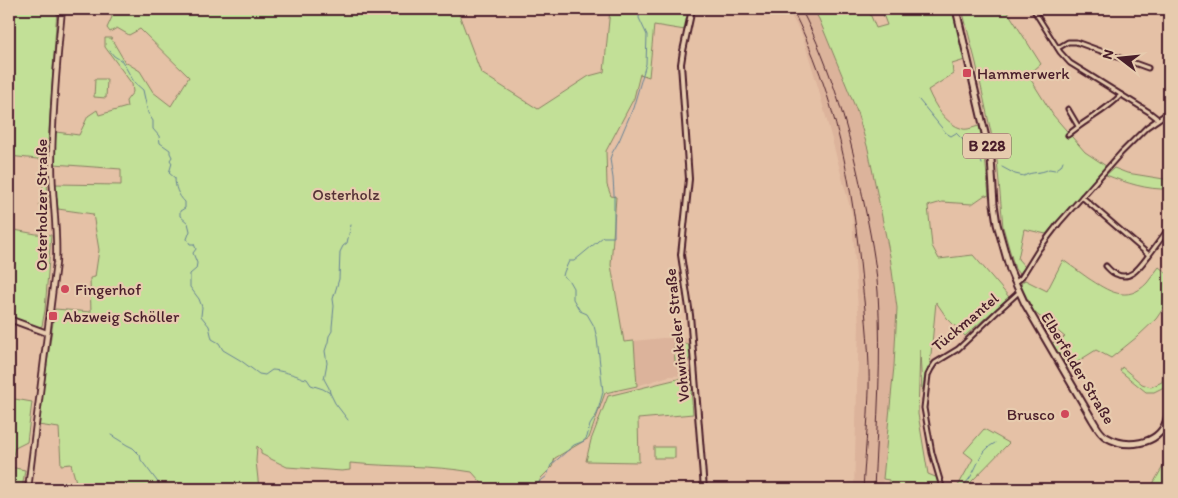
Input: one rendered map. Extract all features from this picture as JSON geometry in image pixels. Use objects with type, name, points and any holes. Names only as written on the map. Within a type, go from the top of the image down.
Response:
[{"type":"main road","name":"Osterholzer Straße","points":[[28,489],[56,264],[57,248],[52,162],[62,9]]},
{"type":"main road","name":"B 228","points":[[956,9],[990,159],[997,224],[1015,282]]},
{"type":"main road","name":"Elberfelder Straße","points":[[1015,282],[1092,419],[1106,437],[1116,441],[1133,443],[1149,440],[1160,433],[1168,417],[1169,372]]},
{"type":"street","name":"Vohwinkeler Straße","points":[[692,9],[681,64],[689,179],[682,255],[690,315],[704,489]]},
{"type":"street","points":[[1033,9],[1070,63],[1158,119]]},
{"type":"street","points":[[1058,48],[1068,42],[1076,42],[1148,68]]},
{"type":"street","points":[[1068,136],[1078,126],[1109,107],[1121,94]]},
{"type":"street","points":[[1068,109],[1078,126]]},
{"type":"street","points":[[1015,282],[1021,278],[1059,222],[1130,143],[1147,127],[1169,112]]},
{"type":"street","points":[[1082,197],[1149,255]]},
{"type":"street","points":[[1106,266],[1116,274],[1126,276],[1133,273],[1169,228]]},
{"type":"street","name":"Tückmantel","points":[[942,489],[932,453],[924,408],[928,375],[935,363],[958,349],[1019,292]]},
{"type":"street","points":[[9,319],[47,333]]},
{"type":"shaded area","points":[[787,9],[813,9],[819,19],[856,109],[868,149],[890,256],[897,308],[894,366],[882,489],[854,489],[859,325],[852,215],[805,44]]},
{"type":"shaded area","points":[[688,338],[693,375],[669,376],[637,386],[634,341]]},
{"type":"green space","points":[[9,9],[57,9],[47,160],[9,156]]},
{"type":"green space","name":"Osterholz","points":[[111,9],[457,9],[481,73],[538,109],[589,76],[604,72],[610,9],[689,9],[685,30],[654,25],[649,77],[640,74],[634,98],[606,151],[607,185],[611,196],[616,197],[611,265],[624,342],[634,341],[637,386],[605,393],[589,438],[555,458],[552,467],[541,478],[536,489],[487,489],[472,472],[442,468],[350,463],[350,470],[342,471],[287,467],[261,454],[261,450],[257,446],[256,461],[259,489],[78,489],[71,464],[61,465],[59,428],[38,425],[55,309],[91,312],[90,278],[95,277],[99,250],[93,214],[58,209],[55,184],[121,185],[121,169],[54,164],[56,132],[79,135],[88,116],[97,110],[99,115],[127,107],[126,101],[133,92],[132,84],[105,47],[105,38],[111,38],[125,62],[140,71],[153,92],[171,106],[189,77],[140,29],[129,35],[117,28],[110,32],[107,28],[112,17]]},
{"type":"green space","points":[[813,9],[868,9],[876,28],[887,25],[881,9],[952,9],[965,60],[952,64],[953,74],[928,90],[937,108],[951,123],[963,129],[979,126],[984,147],[989,196],[985,195],[972,204],[942,202],[928,206],[932,246],[939,259],[973,255],[1009,297],[965,336],[947,318],[936,302],[930,365],[925,375],[922,393],[920,350],[918,414],[928,474],[943,480],[945,489],[889,489],[889,480],[883,479],[894,366],[897,308],[890,256],[868,149],[856,109],[819,19]]},
{"type":"green space","points":[[962,9],[1006,9],[1041,64],[1028,75],[1053,115],[1085,152],[1106,166],[1046,234],[1024,229],[1018,259],[1025,267],[1019,274],[1015,269],[1003,227],[997,160]]},
{"type":"green space","points":[[95,79],[107,79],[106,98],[94,97]]},
{"type":"green space","points":[[1114,168],[1127,173],[1164,179],[1169,175],[1169,189],[1145,187],[1106,175]]},
{"type":"green space","points":[[43,184],[47,184],[49,208],[39,206]]},
{"type":"green space","points":[[9,229],[51,235],[45,310],[42,326],[39,327],[9,317]]},
{"type":"green space","points":[[1063,260],[1110,291],[1125,294],[1140,289],[1159,267],[1169,274],[1169,300],[1156,319],[1111,358],[1096,350],[1069,369],[1052,343],[1065,337],[1034,312],[1021,286],[1025,280],[1047,291]]},
{"type":"green space","points":[[1169,341],[1169,355],[1164,387],[1154,392],[1146,392],[1120,371],[1122,367],[1142,384],[1151,387],[1162,382]]},
{"type":"green space","points":[[674,343],[689,344],[691,356],[689,360],[675,362]]},
{"type":"green space","points":[[690,376],[693,414],[638,419],[639,462],[586,461],[591,440],[608,396]]},
{"type":"green space","points":[[9,398],[32,402],[27,442],[15,448],[10,467],[25,470],[22,489],[9,489]]},
{"type":"green space","points":[[984,429],[1009,443],[971,482],[979,489],[951,489],[958,486],[973,459],[964,452]]},
{"type":"green space","points":[[654,447],[675,447],[675,458],[654,458]]},
{"type":"green space","points":[[1169,447],[1169,481],[1165,489],[1150,489],[1165,463]]},
{"type":"waterway","points":[[533,489],[534,486],[547,476],[551,465],[574,445],[584,441],[587,437],[590,425],[597,414],[603,392],[594,326],[587,314],[580,311],[573,299],[573,288],[563,276],[569,261],[574,261],[603,237],[614,237],[614,194],[610,159],[633,108],[646,64],[647,35],[639,18],[640,9]]},
{"type":"waterway","points":[[110,51],[122,61],[134,82],[143,90],[148,113],[153,121],[153,129],[159,136],[160,143],[170,150],[172,157],[170,160],[172,163],[169,173],[175,178],[177,191],[185,202],[185,208],[180,211],[180,216],[188,223],[190,231],[187,239],[190,244],[194,244],[196,249],[193,253],[197,263],[196,269],[190,274],[190,287],[199,299],[202,307],[201,316],[209,326],[212,339],[219,343],[223,350],[259,374],[265,375],[275,370],[307,379],[311,385],[330,393],[348,420]]},
{"type":"waterway","points":[[919,100],[946,133],[951,136],[956,133],[965,142],[971,143],[979,155],[982,164]]},
{"type":"waterway","points":[[1002,167],[1015,174],[1024,176],[1049,169],[1055,170],[1061,166],[1063,161]]},
{"type":"waterway","points":[[330,393],[324,379],[327,363],[325,351],[332,331],[333,299],[339,279],[340,252],[347,243],[351,225]]},
{"type":"waterway","points":[[111,435],[133,448],[140,455],[141,460],[163,489]]},
{"type":"waterway","points":[[955,489],[966,483],[985,451],[995,443]]},
{"type":"waterway","points":[[963,486],[968,489]]},
{"type":"railway","points":[[792,9],[807,41],[831,108],[840,142],[853,211],[865,309],[869,364],[869,403],[863,489]]},
{"type":"railway","points":[[801,9],[822,55],[847,128],[859,178],[874,258],[878,292],[879,341],[879,391],[874,489]]},
{"type":"place","name":"Hammerwerk","points":[[967,73]]},
{"type":"place","name":"Fingerhof","points":[[65,289]]},
{"type":"place","name":"Abzweig Schöller","points":[[53,316]]},
{"type":"place","name":"Brusco","points":[[1065,414]]}]
